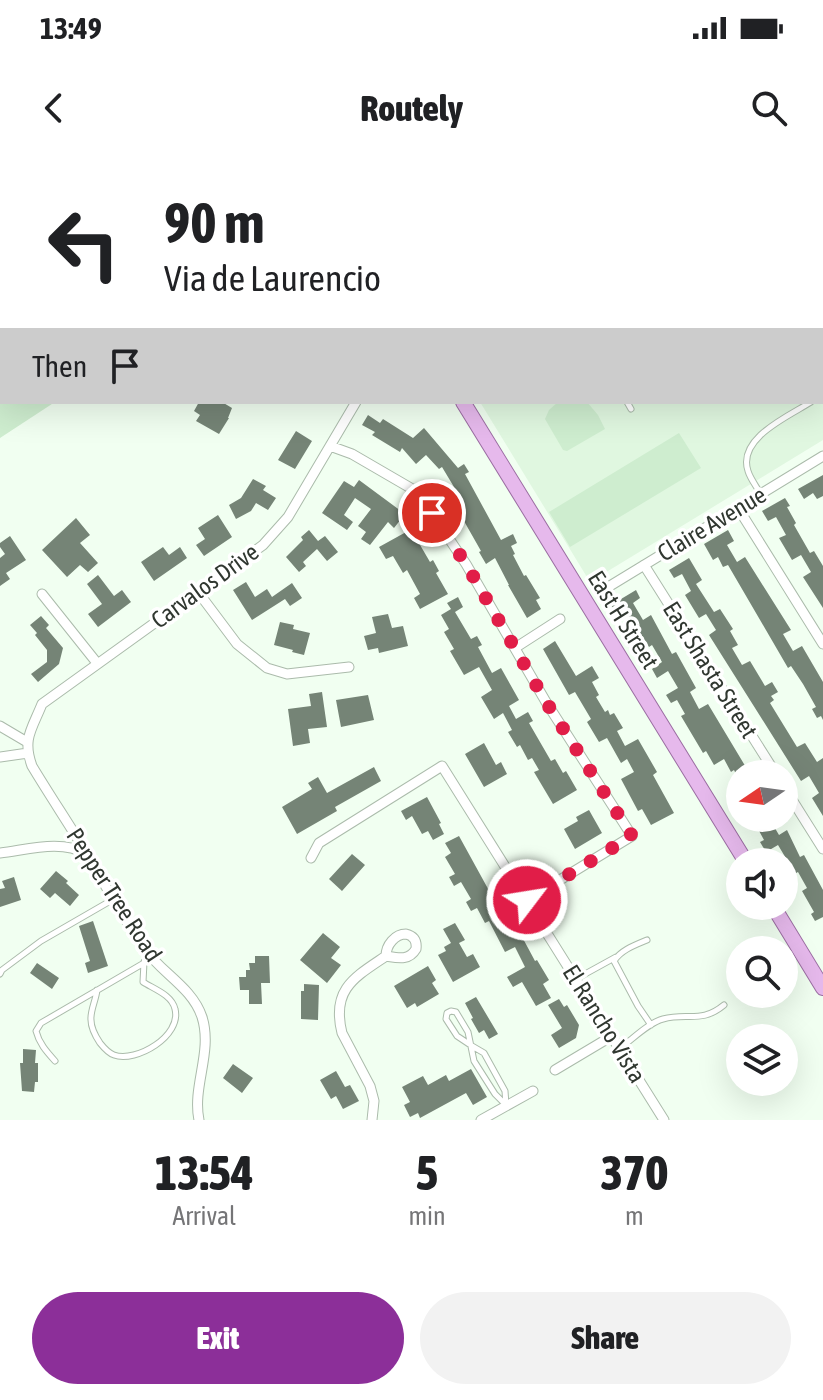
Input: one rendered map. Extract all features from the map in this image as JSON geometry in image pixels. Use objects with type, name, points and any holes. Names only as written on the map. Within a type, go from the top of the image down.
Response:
[{"type":"main road","name":"East H Street","points":[[464,404],[737,848]]},
{"type":"main road","points":[[782,920],[823,988]]},
{"type":"street","name":"Carvalos Drive","points":[[27,742],[42,704],[263,545],[288,517],[355,404]]},
{"type":"street","points":[[330,446],[363,460],[421,497],[466,564],[546,702],[632,836],[527,900]]},
{"type":"street","name":"Claire Avenue","points":[[600,592],[823,456]]},
{"type":"street","points":[[738,508],[823,644]]},
{"type":"street","name":"East Shasta Street","points":[[644,565],[767,760]]},
{"type":"street","points":[[198,592],[237,644],[267,668],[287,674],[349,667]]},
{"type":"street","points":[[42,594],[97,663]]},
{"type":"street","points":[[515,648],[560,619]]},
{"type":"street","points":[[0,726],[27,742]]},
{"type":"street","name":"Pepper Tree Road","points":[[27,742],[32,766],[148,960],[190,994],[203,1020],[206,1045],[198,1100],[199,1120]]},
{"type":"street","points":[[0,757],[28,753]]},
{"type":"street","name":"El Rancho Vista","points":[[311,858],[319,843],[442,766],[664,1120]]},
{"type":"street","points":[[798,809],[823,849]]},
{"type":"street","points":[[0,853],[63,846],[77,848],[87,855]]},
{"type":"street","points":[[372,1120],[374,1101],[370,1086],[342,1033],[339,1015],[342,997],[350,982],[386,956]]},
{"type":"street","points":[[555,1070],[612,1036]]},
{"type":"street","points":[[481,1120],[533,1091]]},
{"type":"lane","points":[[628,404],[631,409]]},
{"type":"lane","points":[[761,494],[747,470],[751,445],[757,436],[808,404]]},
{"type":"lane","points":[[0,974],[41,941],[113,900]]},
{"type":"lane","points":[[575,980],[631,946],[647,940]]},
{"type":"lane","points":[[617,957],[614,961],[651,1025]]},
{"type":"lane","points":[[55,1061],[44,1049],[36,1031],[41,1023],[148,960]]},
{"type":"lane","points":[[97,990],[91,1020],[95,1036],[108,1052],[120,1057],[150,1050],[171,1029],[176,1010],[166,996],[143,982],[148,960]]},
{"type":"lane","points":[[619,1049],[663,1019],[713,1014],[724,1005]]},
{"type":"lane","points":[[506,1105],[495,1094],[474,1061],[472,1046],[468,1032],[456,1012],[447,1013],[446,1019],[457,1036],[472,1046],[484,1053],[505,1091],[506,1105]]},
{"type":"shaded area","points":[[0,404],[52,404],[0,438]]},
{"type":"shaded area","points":[[481,404],[823,404],[823,440],[590,582]]},
{"type":"shaded area","points":[[556,404],[589,404],[605,429],[567,451],[563,450],[545,419]]},
{"type":"shaded area","points":[[679,433],[701,468],[570,547],[549,512]]},
{"type":"building","points":[[198,404],[225,404],[232,408],[219,434],[196,421],[200,415],[194,411]]},
{"type":"building","points":[[368,415],[380,423],[383,419],[413,438],[424,428],[458,468],[464,464],[469,472],[465,474],[501,540],[513,534],[517,543],[511,546],[513,555],[540,598],[536,600],[541,609],[527,618],[495,558],[486,564],[448,497],[457,492],[442,467],[439,469],[426,455],[416,464],[402,448],[400,452],[372,435],[375,432],[362,425]]},
{"type":"building","points":[[296,431],[312,441],[295,469],[278,460]]},
{"type":"building","points":[[823,475],[823,496],[817,499],[813,493],[804,499],[798,489]]},
{"type":"building","points":[[253,479],[266,486],[263,490],[276,498],[268,510],[256,503],[251,511],[236,519],[229,505],[241,498]]},
{"type":"building","points":[[359,480],[405,514],[394,528],[388,522],[370,545],[361,539],[366,532],[358,526],[371,509],[355,498],[344,515],[353,522],[347,530],[322,513],[344,481],[354,487]]},
{"type":"building","points":[[785,498],[796,523],[794,525],[810,553],[814,551],[823,566],[823,608],[803,577],[811,572],[801,555],[792,560],[779,538],[786,535],[776,517],[768,521],[762,511]]},
{"type":"building","points":[[218,515],[232,537],[204,556],[196,545],[205,539],[198,528]]},
{"type":"building","points":[[76,518],[90,535],[80,543],[98,563],[88,572],[80,565],[67,577],[42,550]]},
{"type":"building","points":[[417,526],[422,535],[416,538],[430,562],[433,560],[439,571],[436,573],[448,594],[420,609],[414,598],[420,594],[407,570],[403,573],[393,556],[386,559],[379,547]]},
{"type":"building","points":[[309,530],[318,541],[325,536],[338,552],[327,561],[317,549],[303,562],[306,566],[299,572],[286,557]]},
{"type":"building","points":[[728,530],[734,541],[727,545],[737,562],[745,557],[791,630],[783,634],[793,651],[802,646],[823,682],[823,720],[821,716],[817,718],[812,709],[816,707],[803,684],[791,666],[788,668],[728,565],[723,567],[718,557],[713,560],[704,544]]},
{"type":"building","points":[[10,536],[26,560],[6,573],[10,579],[0,586],[0,558],[5,554],[0,543]]},
{"type":"building","points":[[163,547],[169,555],[180,547],[187,558],[154,581],[141,562]]},
{"type":"building","points":[[689,558],[702,580],[696,584],[714,612],[720,609],[733,629],[730,631],[738,645],[732,648],[742,665],[750,661],[765,686],[772,682],[778,692],[771,696],[774,700],[770,703],[797,747],[805,743],[817,762],[823,758],[823,816],[812,798],[819,793],[809,776],[801,781],[798,760],[788,760],[709,635],[716,630],[706,614],[699,618],[685,595],[691,591],[682,574],[674,578],[669,570]]},
{"type":"building","points":[[98,575],[114,596],[122,590],[131,602],[98,627],[88,614],[102,604],[87,584]]},
{"type":"building","points":[[246,582],[255,597],[267,589],[272,597],[292,583],[302,598],[290,606],[285,599],[252,620],[233,590]]},
{"type":"building","points":[[636,590],[640,598],[633,603],[643,620],[651,615],[672,654],[676,652],[696,688],[690,692],[699,709],[708,704],[742,760],[726,760],[726,763],[724,759],[714,765],[706,751],[703,753],[681,716],[685,714],[677,700],[671,703],[666,695],[678,688],[668,671],[657,678],[652,669],[662,662],[652,645],[649,647],[633,622],[629,625],[624,616],[619,619],[611,605]]},
{"type":"building","points":[[458,597],[463,607],[455,612],[471,639],[477,636],[482,645],[478,647],[492,673],[501,668],[519,700],[509,706],[516,719],[528,712],[533,721],[529,723],[551,761],[555,759],[563,773],[566,771],[577,790],[553,804],[534,772],[539,770],[532,758],[528,760],[508,732],[512,730],[503,713],[494,719],[481,697],[492,690],[479,667],[464,675],[450,651],[454,649],[444,632],[449,629],[441,615],[451,609],[447,603]]},
{"type":"building","points":[[388,614],[392,628],[403,626],[408,646],[379,653],[378,648],[368,650],[364,636],[376,633],[372,617]]},
{"type":"building","points":[[41,616],[49,625],[46,628],[63,648],[59,664],[38,682],[31,674],[47,662],[47,650],[30,625]]},
{"type":"building","points":[[280,622],[310,633],[304,655],[274,645]]},
{"type":"building","points":[[555,641],[576,676],[592,666],[599,678],[592,682],[599,695],[596,697],[605,712],[608,710],[610,715],[614,713],[623,728],[617,731],[625,746],[638,739],[657,772],[653,775],[674,813],[651,825],[642,809],[638,811],[621,779],[634,772],[627,759],[621,763],[607,738],[599,742],[587,722],[591,719],[575,692],[569,695],[543,649]]},
{"type":"building","points":[[322,692],[327,727],[308,729],[310,743],[293,746],[288,709],[311,706],[309,694]]},
{"type":"building","points":[[368,695],[374,720],[341,727],[336,700]]},
{"type":"building","points":[[484,743],[496,765],[501,762],[507,774],[484,787],[465,754]]},
{"type":"building","points":[[374,767],[381,781],[335,807],[337,811],[297,834],[282,807],[312,789],[308,783],[318,777],[327,793]]},
{"type":"building","points":[[427,797],[444,834],[433,840],[428,831],[422,834],[412,816],[406,820],[401,811]]},
{"type":"building","points":[[589,810],[602,833],[575,849],[564,829]]},
{"type":"building","points":[[760,832],[777,832],[779,835],[788,832],[796,848],[780,848],[778,845],[764,848],[760,842],[764,840]]},
{"type":"building","points":[[459,836],[514,936],[520,933],[549,980],[543,984],[551,998],[536,1006],[522,982],[513,987],[507,977],[525,967],[515,947],[505,952],[489,921],[485,923],[477,908],[471,911],[466,902],[471,899],[461,882],[454,886],[449,877],[455,874],[445,857],[451,853],[445,843]]},
{"type":"building","points":[[798,853],[800,857],[804,855],[823,890],[823,917],[815,921],[811,914],[814,912],[802,891],[807,888],[798,872]]},
{"type":"building","points":[[352,854],[365,865],[342,891],[329,879]]},
{"type":"building","points":[[56,871],[79,895],[70,906],[55,893],[50,898],[40,889]]},
{"type":"building","points":[[14,877],[21,900],[0,907],[0,889],[5,888],[2,881]]},
{"type":"building","points":[[93,921],[108,966],[88,973],[85,963],[90,961],[79,926]]},
{"type":"building","points":[[455,923],[465,940],[459,943],[467,957],[473,954],[480,967],[453,982],[438,955],[446,951],[444,947],[451,943],[443,929]]},
{"type":"building","points":[[323,933],[340,947],[331,958],[341,965],[327,983],[300,960]]},
{"type":"building","points":[[255,956],[269,956],[270,983],[261,983],[262,1004],[249,1004],[249,990],[240,990],[239,977],[246,977],[246,970],[250,970],[249,963],[255,963]]},
{"type":"building","points":[[37,963],[59,978],[52,989],[30,973]]},
{"type":"building","points":[[428,966],[436,980],[432,983],[439,994],[417,1007],[415,1003],[407,1008],[394,986]]},
{"type":"building","points":[[304,984],[319,985],[318,1020],[301,1019]]},
{"type":"building","points":[[476,997],[498,1034],[489,1039],[484,1030],[479,1033],[465,1003]]},
{"type":"building","points":[[559,999],[564,1007],[567,1005],[579,1025],[576,1038],[559,1048],[551,1035],[562,1028],[548,1005]]},
{"type":"building","points":[[23,1049],[36,1050],[38,1082],[35,1082],[34,1092],[22,1091],[20,1063],[23,1063]]},
{"type":"building","points":[[233,1064],[253,1078],[242,1093],[223,1078]]},
{"type":"building","points":[[471,1069],[487,1097],[473,1105],[466,1093],[420,1118],[418,1113],[410,1117],[404,1105],[410,1102],[402,1087],[423,1076],[428,1085],[446,1075],[449,1081]]},
{"type":"building","points":[[336,1071],[345,1087],[350,1085],[359,1101],[343,1109],[336,1096],[331,1099],[320,1080]]},
{"type":"route","points":[[432,513],[466,564],[546,702],[632,836],[527,900]]}]
